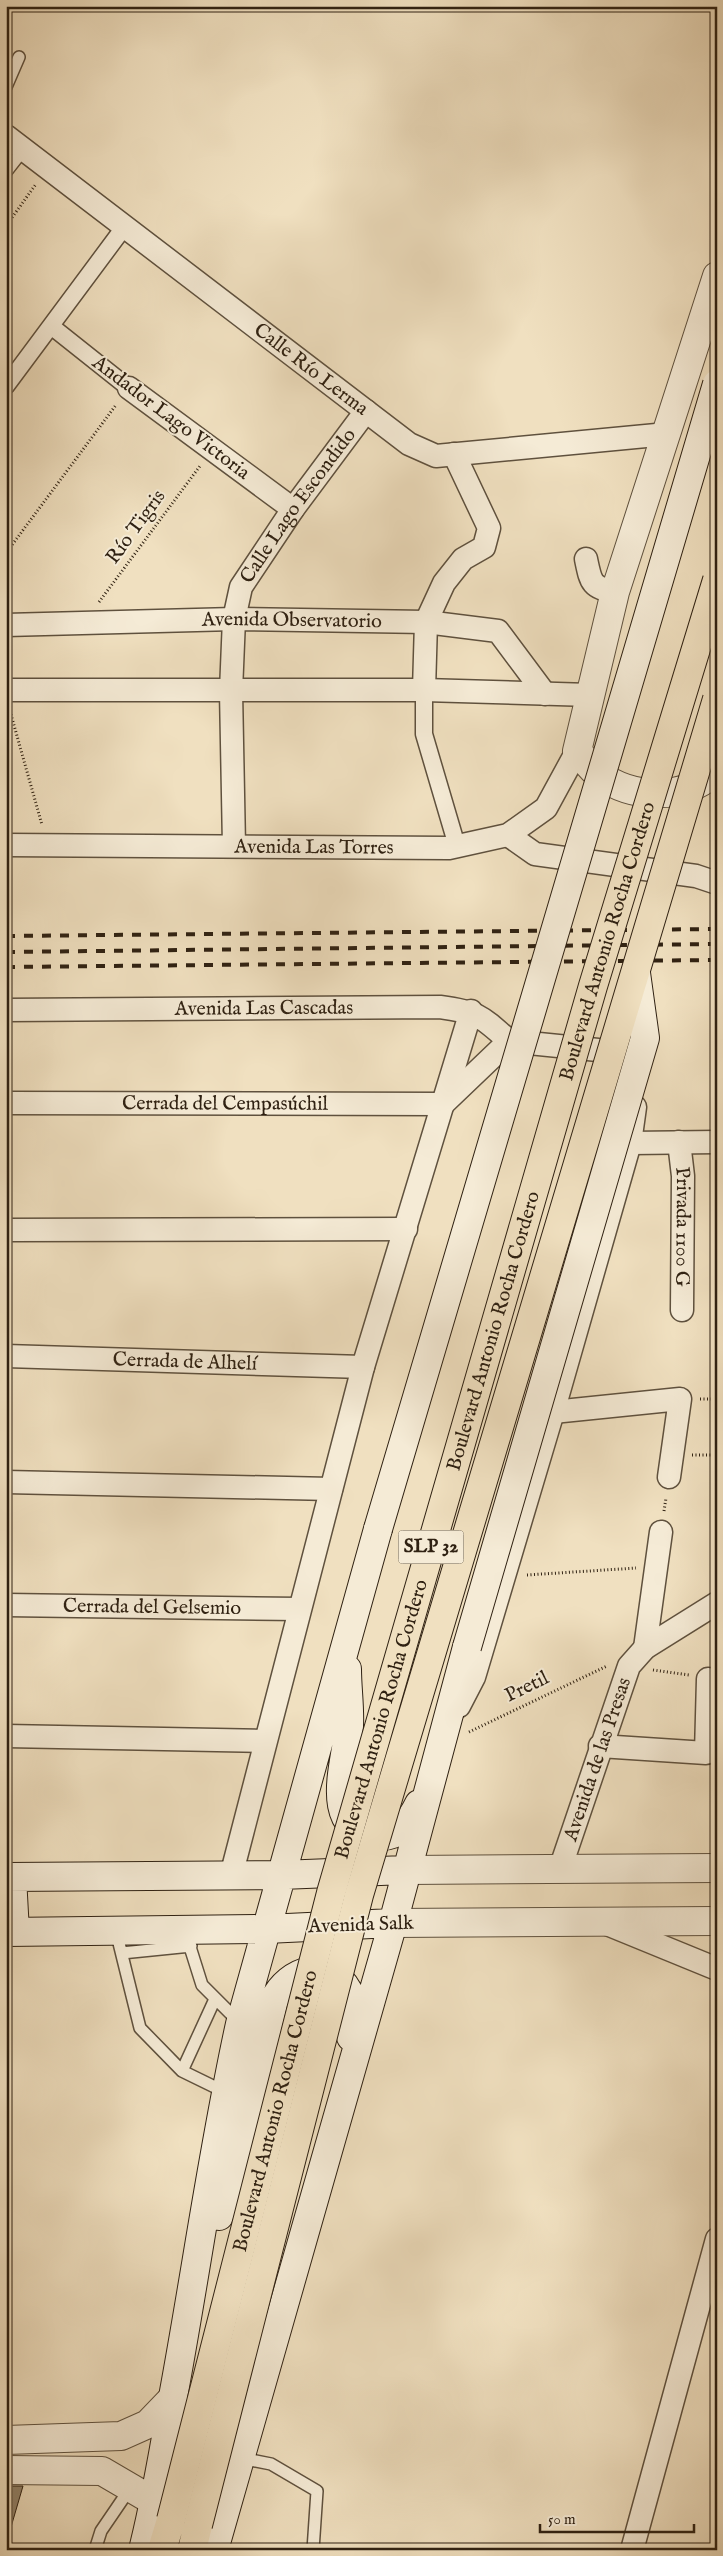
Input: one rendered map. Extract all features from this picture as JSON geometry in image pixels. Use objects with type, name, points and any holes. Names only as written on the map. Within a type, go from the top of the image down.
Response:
[{"type":"highway","name":"Boulevard Antonio Rocha Cordero","points":[[163,2511],[331,1893],[593,986],[717,580]]},
{"type":"highway","name":"Boulevard Antonio Rocha Cordero","points":[[195,2537],[359,1894],[717,699]]},
{"type":"highway","name":"SLP 32","points":[[162,2550],[163,2511]]},
{"type":"main road","points":[[717,276],[615,592],[577,751],[597,773],[622,788],[651,794],[681,791],[708,778],[717,770]]},
{"type":"main road","points":[[143,2550],[163,2511],[173,2398],[192,2297],[225,2092],[240,2024],[378,1529],[717,384]]},
{"type":"main road","points":[[214,2550],[393,1923],[405,1870],[467,1647],[645,1038],[636,972]]},
{"type":"main road","points":[[346,1642],[349,1726],[340,1787],[340,1801],[346,1816],[356,1828],[370,1835],[386,1836],[400,1832],[413,1816],[427,1790]]},
{"type":"main road","points":[[11,1932],[9,1877],[231,1876],[405,1870],[717,1868]]},
{"type":"main road","name":"Avenida Salk","points":[[11,1932],[119,1942],[188,1938],[266,1929],[393,1923],[717,1921]]},
{"type":"main road","points":[[192,2297],[232,2176],[274,2000],[279,1989],[296,1974],[319,1971],[340,1981],[348,1990],[353,2013],[344,2095]]},
{"type":"main road","points":[[6,2440],[121,2436],[148,2424],[173,2398]]},
{"type":"main road","points":[[6,2470],[102,2471],[132,2487],[163,2511]]},
{"type":"street","name":"Calle Río Lerma","points":[[6,136],[409,444],[436,456],[667,434]]},
{"type":"street","points":[[6,386],[125,226]]},
{"type":"street","name":"Andador Lago Victoria","points":[[51,326],[129,388],[293,509]]},
{"type":"street","name":"Calle Lago Escondido","points":[[234,846],[231,691],[234,619],[241,587],[293,509],[366,410]]},
{"type":"street","points":[[454,454],[489,528],[484,547],[463,559],[444,583],[426,622],[424,734],[457,846]]},
{"type":"street","points":[[586,559],[592,582],[599,589],[615,592]]},
{"type":"street","name":"Avenida Observatorio","points":[[6,625],[234,619],[426,622],[498,631],[545,694]]},
{"type":"street","points":[[7,698],[231,691],[424,690],[590,696]]},
{"type":"street","name":"Avenida Las Torres","points":[[6,845],[457,846],[508,835],[546,808],[577,751]]},
{"type":"street","points":[[508,835],[535,854],[696,876],[717,883]]},
{"type":"street","name":"Avenida Las Cascadas","points":[[6,1010],[440,1007],[471,1011],[487,1021],[509,1041]]},
{"type":"street","points":[[231,1876],[363,1367],[471,1011]]},
{"type":"street","points":[[439,1746],[474,1677],[502,1576],[553,1412],[630,1143],[637,1094],[636,1084],[627,1067],[609,1053],[598,1050],[509,1041],[443,1104]]},
{"type":"street","name":"Cerrada del Cempasúchil","points":[[6,1103],[443,1104]]},
{"type":"street","name":"Privada 1100 G","points":[[679,1142],[683,1176],[682,1310]]},
{"type":"street","points":[[630,1143],[717,1142]]},
{"type":"street","points":[[6,1230],[406,1229]]},
{"type":"street","name":"Cerrada de Alhelí","points":[[6,1356],[363,1367]]},
{"type":"street","points":[[553,1412],[680,1399],[669,1477]]},
{"type":"street","points":[[6,1482],[331,1489]]},
{"type":"street","points":[[645,1648],[661,1532]]},
{"type":"street","name":"Avenida de las Presas","points":[[560,1869],[582,1808],[600,1746],[629,1666],[645,1648],[717,1603]]},
{"type":"street","name":"Cerrada del Gelsemio","points":[[6,1605],[299,1609]]},
{"type":"street","points":[[600,1746],[706,1753],[708,1679]]},
{"type":"street","points":[[6,1736],[265,1741]]},
{"type":"street","points":[[604,1923],[717,1969]]},
{"type":"street","points":[[632,2550],[717,2239]]},
{"type":"lane","points":[[6,87],[19,57]]},
{"type":"lane","points":[[6,172],[24,149]]},
{"type":"lane","points":[[188,1938],[202,1986],[240,2024]]},
{"type":"lane","points":[[119,1942],[140,2028],[182,2072],[225,2092]]},
{"type":"lane","points":[[182,2072],[215,1999]]},
{"type":"lane","points":[[240,2458],[271,2464],[317,2492],[313,2550]]},
{"type":"lane","points":[[95,2550],[101,2531],[132,2487]]},
{"type":"path","points":[[6,226],[47,167]]},
{"type":"path","points":[[6,553],[129,388]]},
{"type":"path","name":"Río Tigris","points":[[84,623],[212,449]]},
{"type":"path","points":[[7,698],[48,845]]},
{"type":"path","points":[[661,1532],[669,1477]]},
{"type":"path","points":[[502,1576],[656,1567]]},
{"type":"path","name":"Pretil","points":[[439,1746],[605,1666],[629,1666],[708,1679]]},
{"type":"building","points":[[6,2486],[23,2486],[11,2527],[6,2527]]},
{"type":"railway","points":[[6,936],[717,929]]},
{"type":"railway","points":[[6,952],[717,944]]},
{"type":"railway","points":[[6,967],[717,960]]}]
